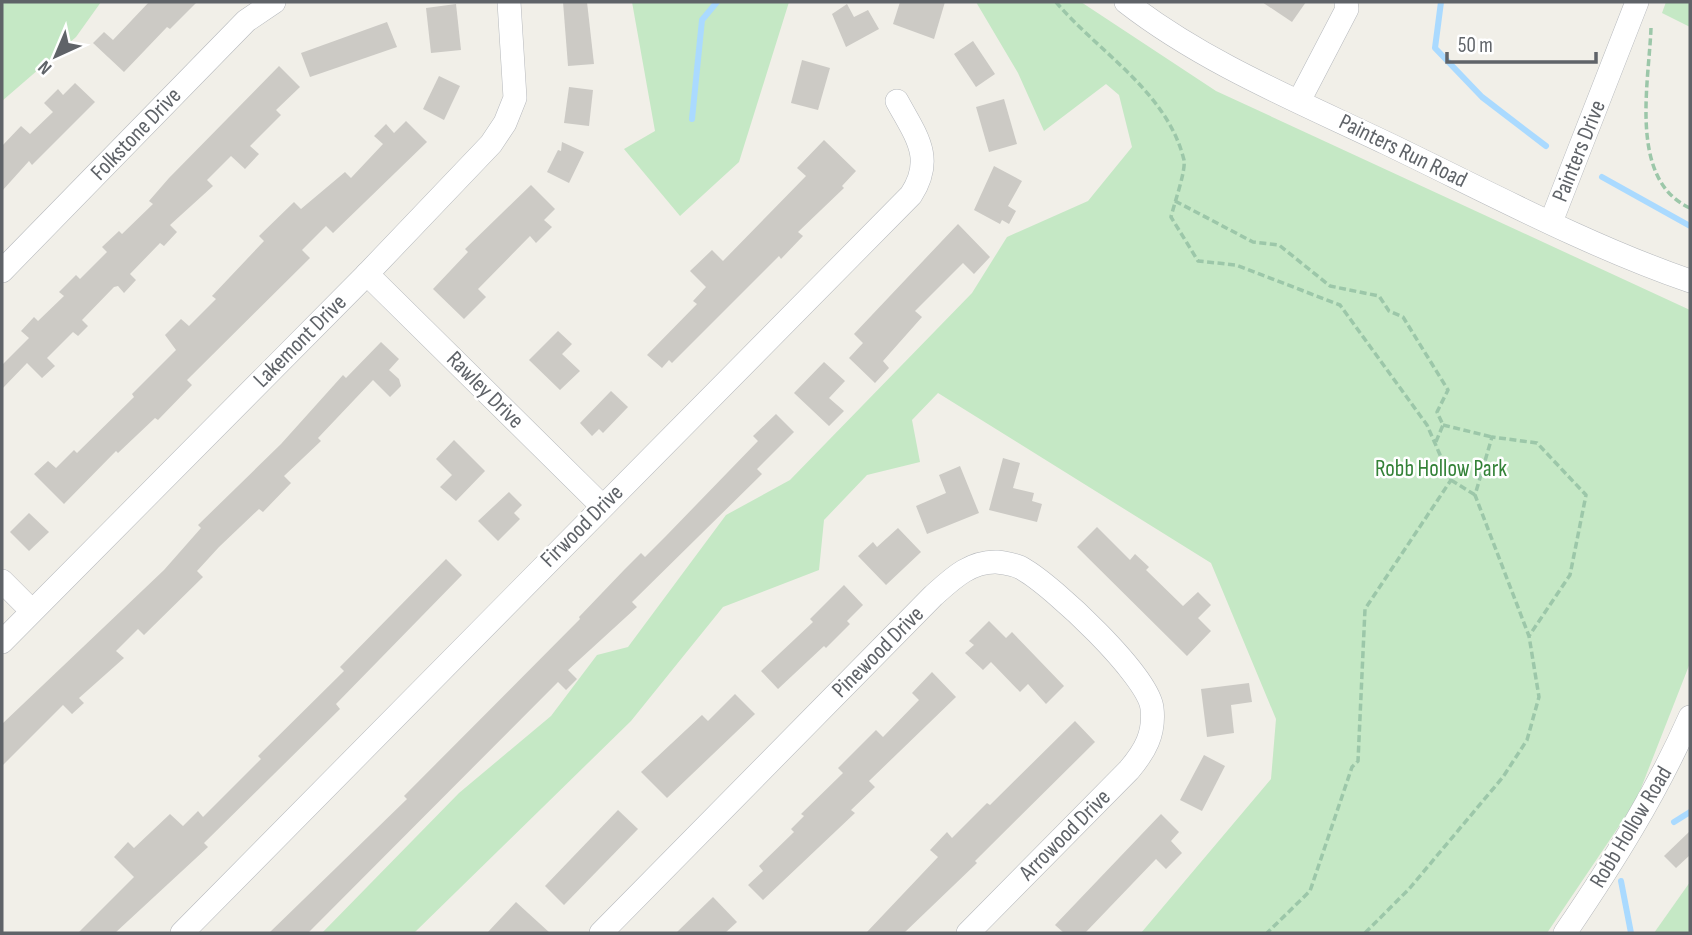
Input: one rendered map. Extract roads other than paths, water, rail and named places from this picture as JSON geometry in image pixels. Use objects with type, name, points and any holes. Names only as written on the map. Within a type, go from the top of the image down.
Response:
[{"type":"street","name":"Folkstone Drive","points":[[2,271],[246,22],[274,2]]},
{"type":"street","name":"Lakemont Drive","points":[[2,642],[368,274],[491,145],[515,98],[509,2]]},
{"type":"street","name":"Painters Run Road","points":[[1126,2],[1161,30],[1299,101],[1551,222],[1653,268],[1690,281]]},
{"type":"street","points":[[1299,101],[1347,9],[1346,2]]},
{"type":"street","name":"Painters Drive","points":[[1551,222],[1644,9]]},
{"type":"street","name":"Firwood Drive","points":[[182,933],[911,195],[922,178],[924,159],[897,101]]},
{"type":"street","name":"Rawley Drive","points":[[368,274],[602,506]]},
{"type":"street","name":"Pinewood Drive","points":[[601,933],[933,596],[957,574],[976,565],[997,562],[1020,566],[1051,589],[1133,670],[1146,688],[1152,706],[1152,730]]},
{"type":"street","points":[[2,581],[32,611]]},
{"type":"street","name":"Robb Hollow Road","points":[[1565,933],[1631,833],[1664,776],[1690,716]]},
{"type":"street","name":"Arrowood Drive","points":[[968,933],[1129,770],[1146,749],[1152,730]]},
{"type":"waterway","points":[[692,119],[702,20],[717,2]]},
{"type":"waterway","points":[[1441,2],[1435,48],[1482,97],[1546,146]]},
{"type":"waterway","points":[[1602,177],[1690,226]]},
{"type":"waterway","points":[[1674,822],[1690,812]]},
{"type":"waterway","points":[[1621,881],[1631,933]]},
{"type":"park label","name":"Robb Hollow Park","points":[[1441,469]]}]
